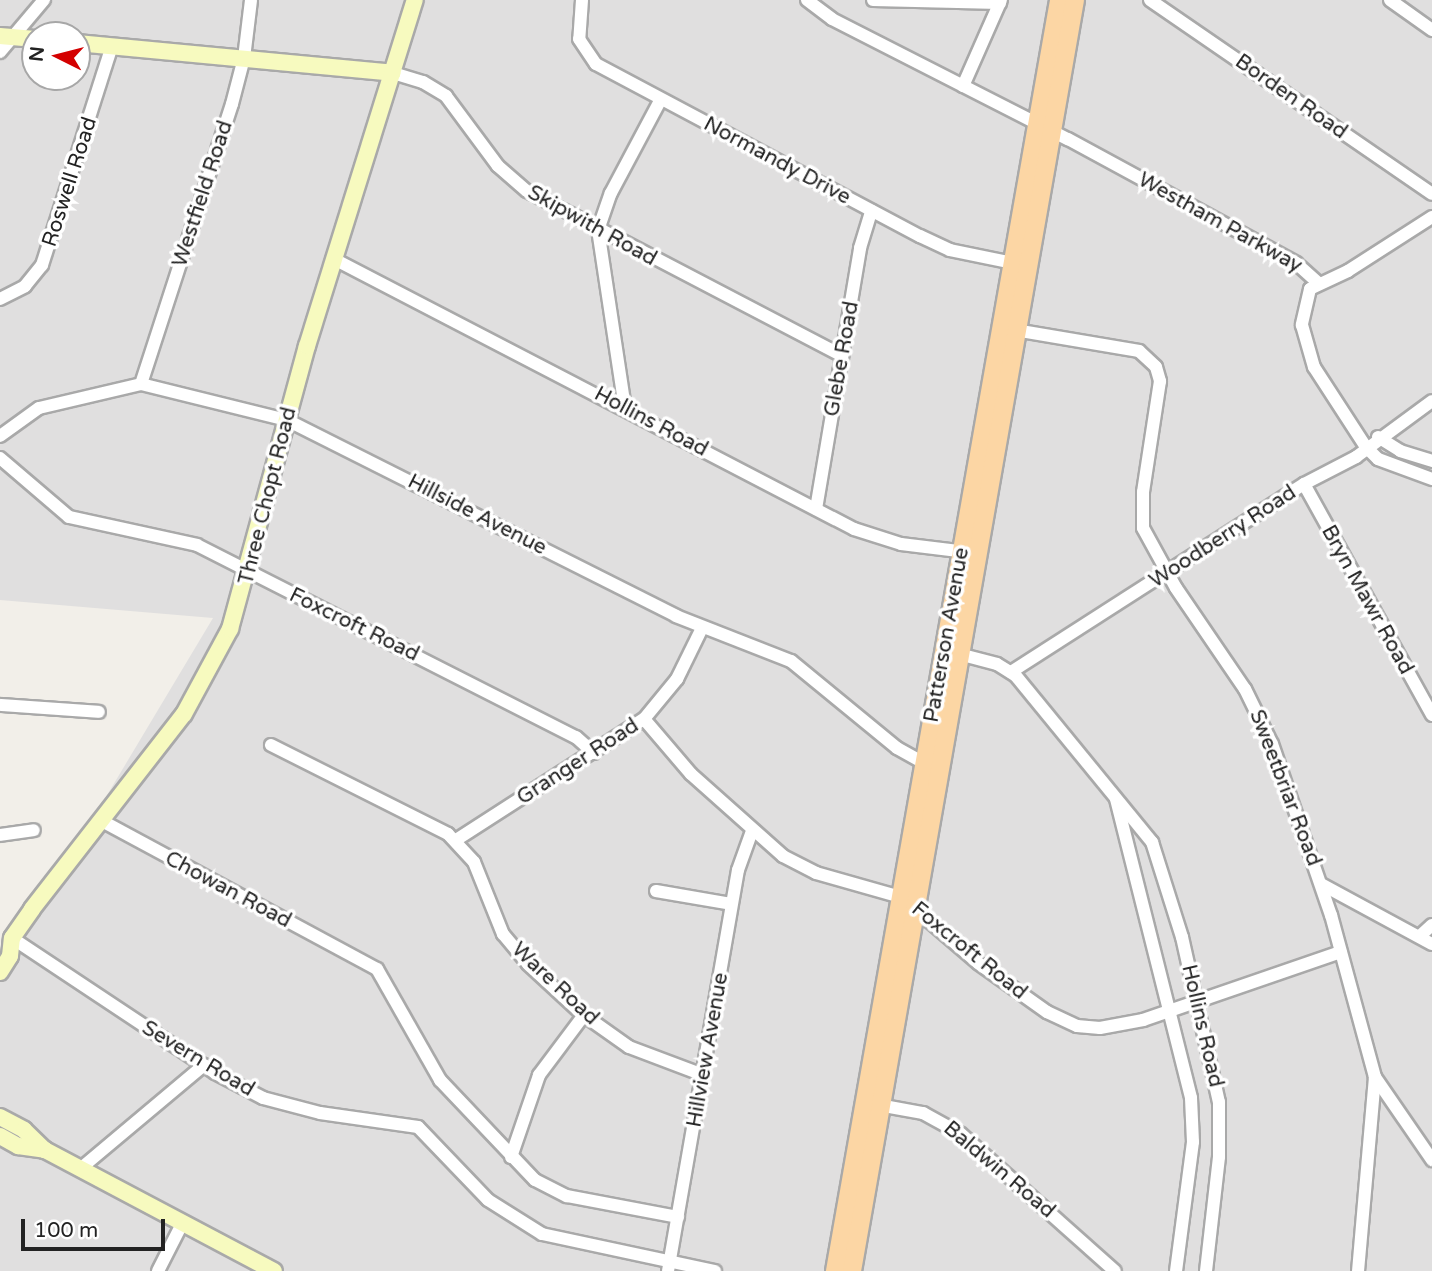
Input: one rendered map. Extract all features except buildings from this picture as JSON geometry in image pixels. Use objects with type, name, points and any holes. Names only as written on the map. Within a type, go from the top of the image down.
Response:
[{"type":"main road","name":"Three Chopt Road","points":[[0,972],[10,956],[6,941],[102,821],[201,687],[230,629],[249,571],[287,420],[334,259],[415,0]]},
{"type":"main road","name":"Patterson Avenue","points":[[1045,128],[1059,0]]},
{"type":"main road","name":"Patterson Avenue","points":[[852,1271],[901,897],[932,767],[1045,128],[1075,0]]},
{"type":"main road","name":"Skipwith Road","points":[[91,44],[393,73]]},
{"type":"main road","name":"Patterson Avenue","points":[[835,1271],[915,910],[932,767]]},
{"type":"main road","points":[[0,1117],[24,1130],[45,1150],[274,1271]]},
{"type":"main road","points":[[0,1136],[18,1146],[45,1150]]},
{"type":"street","points":[[0,52],[5,36],[44,0]]},
{"type":"street","name":"Westfield Road","points":[[141,384],[244,58],[251,0]]},
{"type":"street","name":"Normandy Drive","points":[[582,0],[578,30],[588,57],[660,101],[950,250],[1021,264]]},
{"type":"street","name":"Westham Parkway","points":[[807,0],[832,19],[1045,128],[1296,263],[1318,283],[1310,289],[1303,311],[1309,355],[1366,447],[1378,459],[1432,479]]},
{"type":"street","points":[[873,0],[1000,1],[963,86]]},
{"type":"street","name":"Borden Road","points":[[1150,0],[1432,194]]},
{"type":"street","points":[[1390,0],[1432,30]]},
{"type":"street","name":"Roswell Road","points":[[0,299],[25,286],[42,265],[112,46]]},
{"type":"street","name":"Skipwith Road","points":[[393,73],[423,82],[446,96],[512,179],[598,230],[842,356]]},
{"type":"street","points":[[625,408],[598,230],[611,193],[660,101]]},
{"type":"street","name":"Glebe Road","points":[[816,509],[842,356],[871,211]]},
{"type":"street","points":[[1318,283],[1348,271],[1432,217]]},
{"type":"street","name":"Hollins Road","points":[[334,259],[816,509],[880,539],[970,553]]},
{"type":"street","name":"Sweetbriar Road","points":[[1009,329],[1139,351],[1153,361],[1160,381],[1142,512],[1143,528],[1167,573],[1259,715],[1321,884],[1375,1077],[1358,1271]]},
{"type":"street","name":"Hillside Avenue","points":[[0,436],[39,408],[141,384],[287,420],[702,628],[791,661],[897,748],[932,767]]},
{"type":"street","name":"Woodberry Road","points":[[1012,672],[1366,447],[1432,401]]},
{"type":"street","points":[[1378,437],[1400,451],[1432,461]]},
{"type":"street","name":"Foxcroft Road","points":[[0,458],[69,517],[174,536],[249,571],[576,737],[594,752]]},
{"type":"street","name":"Bryn Mawr Road","points":[[1304,484],[1432,715]]},
{"type":"street","name":"Granger Road","points":[[456,840],[644,719],[677,679],[702,628]]},
{"type":"street","points":[[953,653],[1012,672]]},
{"type":"street","name":"Hollins Road","points":[[1012,672],[1152,842],[1198,1002],[1214,1071],[1220,1137],[1206,1271]]},
{"type":"street","points":[[0,705],[99,712]]},
{"type":"street","name":"Foxcroft Road","points":[[644,719],[691,774],[782,856],[816,873],[901,897],[978,963],[1047,1012],[1077,1026],[1123,1025],[1172,1012],[1341,952]]},
{"type":"street","name":"Ware Road","points":[[271,745],[456,840],[474,862],[509,942],[584,1015],[647,1056],[703,1075]]},
{"type":"street","name":"Hollins Road","points":[[1116,799],[1172,1012],[1193,1117],[1175,1271]]},
{"type":"street","name":"Chowan Road","points":[[102,821],[383,975],[428,1063],[463,1109],[535,1180],[568,1196],[678,1217]]},
{"type":"street","points":[[0,835],[34,830]]},
{"type":"street","name":"Hillview Avenue","points":[[669,1266],[732,904],[752,831]]},
{"type":"street","points":[[1321,884],[1432,944]]},
{"type":"street","points":[[656,891],[732,904]]},
{"type":"street","points":[[1420,936],[1432,925]]},
{"type":"street","name":"Severn Road","points":[[6,941],[204,1065],[278,1104],[411,1123],[442,1149],[488,1200],[517,1221],[557,1240],[654,1258],[669,1266],[715,1271]]},
{"type":"street","points":[[511,1157],[539,1075],[584,1015]]},
{"type":"street","points":[[80,1168],[204,1065]]},
{"type":"street","points":[[1375,1077],[1432,1160]]},
{"type":"street","name":"Baldwin Road","points":[[873,1104],[923,1113],[961,1134],[1115,1271]]},
{"type":"street","points":[[158,1271],[183,1222]]},
{"type":"shaded area","points":[[0,0],[1432,0],[1432,1271],[0,1271],[0,974],[213,618],[0,600]]}]
